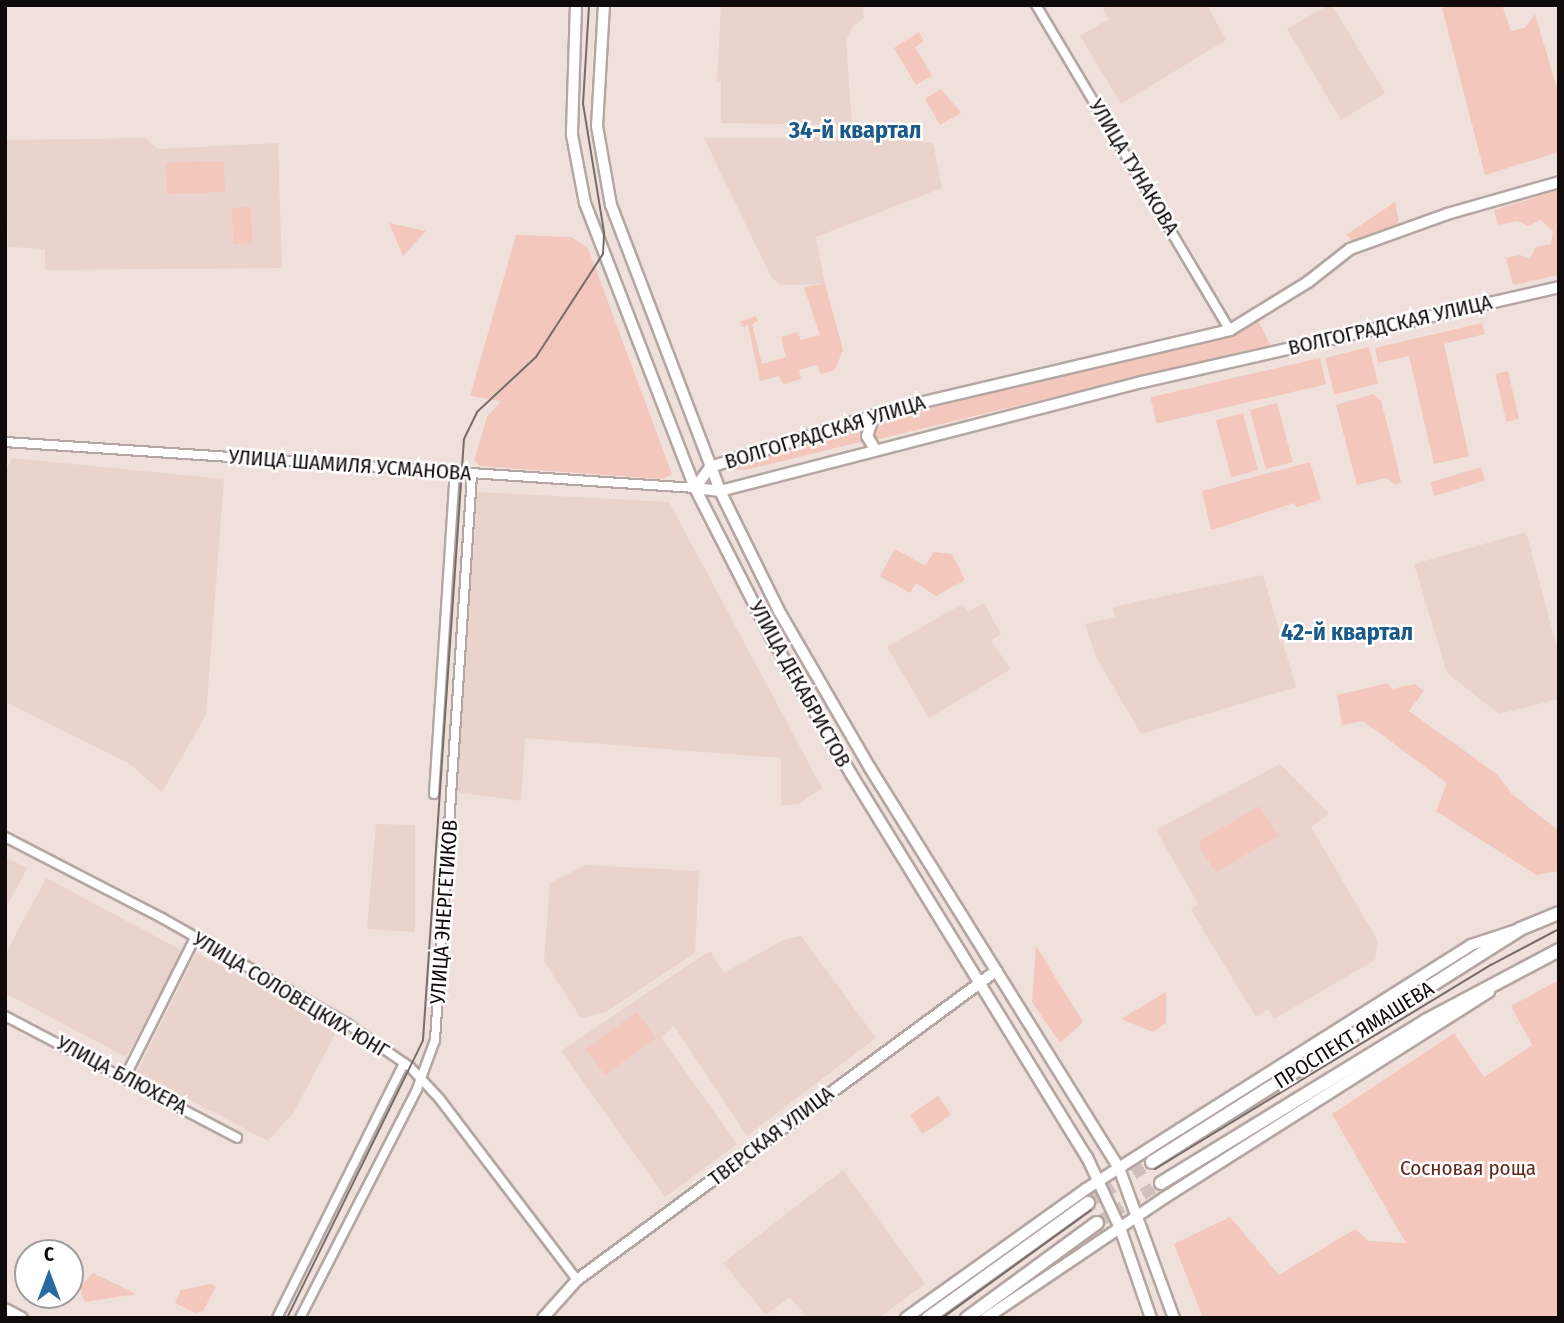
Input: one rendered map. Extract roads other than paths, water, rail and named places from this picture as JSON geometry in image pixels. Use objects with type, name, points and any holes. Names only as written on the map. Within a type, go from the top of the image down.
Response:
[{"type":"main road","name":"УЛИЦА ДЕКАБРИСТОВ","points":[[576,5],[572,135],[585,203],[695,488],[771,637],[1100,1181],[1120,1228],[1151,1318]]},
{"type":"main road","name":"УЛИЦА ДЕКАБРИСТОВ","points":[[604,5],[597,126],[611,205],[720,491],[779,611],[996,971],[1119,1168],[1174,1318]]},
{"type":"main road","name":"ВОЛГОГРАДСКАЯ УЛИЦА","points":[[1559,182],[1447,214],[1350,249],[1308,282],[1230,330],[902,407],[710,467],[695,488],[720,491],[1129,385],[1559,287]]},
{"type":"main road","points":[[873,418],[867,436],[876,451]]},
{"type":"main road","points":[[906,1318],[1119,1168],[1471,945],[1494,934],[1524,927],[1559,904]]},
{"type":"main road","name":"ПРОСПЕКТ ЯМАШЕВА","points":[[1152,1162],[1524,927],[1559,913]]},
{"type":"main road","name":"ПРОСПЕКТ ЯМАШЕВА","points":[[1161,1184],[1425,1021],[1559,950]]},
{"type":"main road","points":[[1542,958],[1559,957]]},
{"type":"main road","name":"ТВЕРСКАЯ УЛИЦА","points":[[543,1318],[550,1306],[577,1280],[996,971]]},
{"type":"main road","points":[[986,1318],[1138,1215],[1509,978]]},
{"type":"main road","points":[[928,1318],[1088,1203]]},
{"type":"main road","points":[[967,1318],[1097,1223]]},
{"type":"main road","points":[[5,1309],[22,1318]]},
{"type":"street","name":"УЛИЦА ТУНАКОВА","points":[[1036,5],[1230,330]]},
{"type":"street","name":"УЛИЦА ШАМИЛЯ УСМАНОВА","points":[[5,442],[695,488]]},
{"type":"street","name":"УЛИЦА ЭНЕРГЕТИКОВ","points":[[434,794],[454,473]]},
{"type":"street","name":"УЛИЦА ЭНЕРГЕТИКОВ","points":[[300,1318],[422,1079],[435,1040],[472,474]]},
{"type":"street","name":"УЛИЦА СОЛОВЕЦКИХ ЮНГ","points":[[5,837],[346,1023],[404,1063],[422,1079],[577,1280]]},
{"type":"street","points":[[126,1075],[195,939]]},
{"type":"street","name":"УЛИЦА БЛЮХЕРА","points":[[5,1016],[126,1075],[237,1138]]},
{"type":"street","points":[[277,1318],[404,1063]]},
{"type":"tunnel","points":[[1088,1203],[1152,1162]]},
{"type":"tunnel","points":[[1097,1223],[1161,1183]]},
{"type":"tram line","points":[[287,1318],[423,1040],[464,439],[477,412],[536,357],[603,254],[604,232],[583,104],[589,5]]},
{"type":"tram line","points":[[1155,1169],[1491,965],[1559,929]]},
{"type":"tram line","points":[[942,1318],[1091,1210]]},
{"type":"district","name":"34-й квартал","points":[[855,131]]},
{"type":"district","name":"42-й квартал","points":[[1347,633]]},
{"type":"park label","name":"Сосновая роща","points":[[1468,1168]]}]
